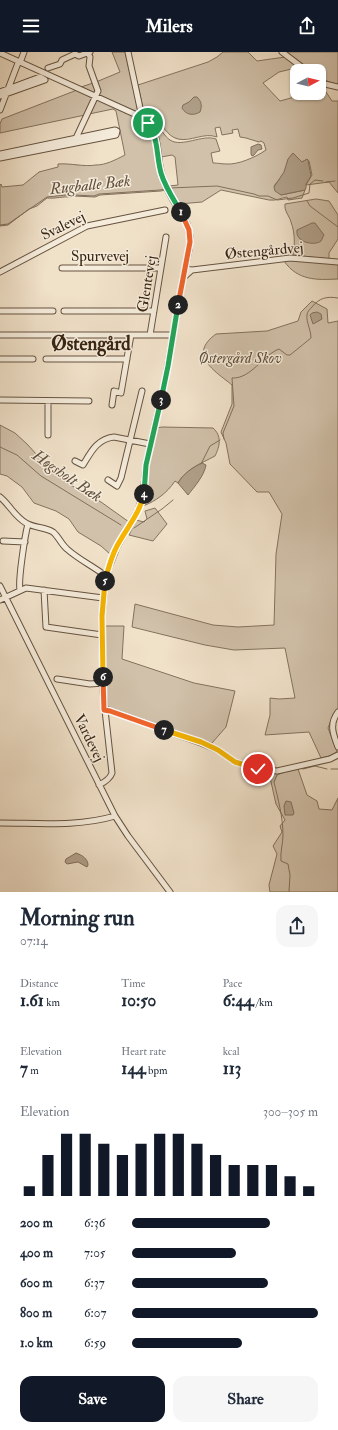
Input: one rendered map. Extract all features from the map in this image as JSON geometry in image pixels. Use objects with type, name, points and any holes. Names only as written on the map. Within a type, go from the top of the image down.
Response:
[{"type":"street","points":[[0,110],[4,92],[24,52]]},
{"type":"street","points":[[48,68],[60,64],[62,60],[75,54],[79,56],[89,52],[89,66],[98,90],[77,140]]},
{"type":"street","points":[[99,785],[111,777],[112,772],[104,710],[102,635],[105,584],[112,558],[142,502],[146,465],[165,381],[189,250],[189,230],[164,181],[159,164],[155,136],[143,116],[128,52]]},
{"type":"street","points":[[282,52],[298,64]]},
{"type":"street","points":[[0,53],[139,116],[143,116]]},
{"type":"street","points":[[0,96],[4,92],[40,77],[44,80],[4,92]]},
{"type":"street","points":[[326,84],[338,87]]},
{"type":"street","points":[[0,154],[77,140],[116,135],[117,131],[115,130],[77,140],[0,158]]},
{"type":"street","name":"Svalevej","points":[[0,272],[88,226],[165,210]]},
{"type":"street","name":"Glentevej","points":[[150,335],[166,237]]},
{"type":"street","name":"Østengårdvej","points":[[185,269],[192,270],[290,258],[338,262]]},
{"type":"street","name":"Spurvevej","points":[[62,268],[161,268]]},
{"type":"street","points":[[183,278],[192,270]]},
{"type":"street","points":[[0,311],[53,311]]},
{"type":"street","points":[[64,311],[154,311]]},
{"type":"street","points":[[0,335],[173,335]]},
{"type":"street","points":[[112,405],[114,391],[121,393],[131,335]]},
{"type":"street","points":[[0,359],[33,359]]},
{"type":"street","points":[[46,360],[127,359]]},
{"type":"street","points":[[108,480],[117,486],[124,472],[142,391]]},
{"type":"street","points":[[0,400],[90,401]]},
{"type":"street","points":[[48,401],[48,435]]},
{"type":"street","points":[[75,461],[83,465],[95,446],[105,439],[114,437],[150,444]]},
{"type":"street","points":[[0,497],[15,514],[28,524],[53,532],[65,548],[99,573]]},
{"type":"street","points":[[20,590],[19,586],[28,524]]},
{"type":"street","points":[[6,539],[25,542]]},
{"type":"street","name":"Vardevej","points":[[0,586],[3,598],[115,816],[132,842],[170,892]]},
{"type":"street","points":[[3,598],[26,588],[103,598]]},
{"type":"street","points":[[44,590],[46,627],[102,635]]},
{"type":"street","points":[[57,679],[90,684],[103,683]]},
{"type":"street","points":[[104,710],[201,742],[218,750],[235,762],[258,769],[277,770],[330,759],[338,754]]},
{"type":"street","points":[[338,712],[332,726],[332,733],[338,747]]},
{"type":"street","points":[[0,823],[84,823],[100,821],[115,816]]},
{"type":"green space","points":[[112,52],[125,52],[139,111],[137,112],[99,95],[100,90],[96,82],[120,72]]},
{"type":"green space","points":[[223,52],[248,52],[257,61],[285,57],[296,64],[290,64],[290,69],[279,72],[263,83],[280,101],[290,98],[290,100],[326,100],[326,92],[332,101],[338,101],[338,193],[329,182],[306,185],[312,175],[309,161],[306,160],[302,162],[293,153],[288,160],[285,172],[274,186],[281,195],[305,190],[302,198],[288,200],[287,197],[269,200],[221,190],[202,202],[179,204],[169,186],[178,185],[175,157],[172,155],[161,157],[159,143],[153,125],[157,125],[168,139],[175,142],[180,143],[205,138],[216,139],[220,151],[211,153],[213,163],[236,163],[247,160],[266,150],[264,143],[261,141],[259,142],[240,137],[238,129],[232,130],[233,133],[222,135],[220,127],[215,128],[217,137],[207,136],[183,140],[170,135],[158,123],[149,120],[143,108],[138,85],[208,62]]},
{"type":"green space","points":[[287,52],[338,52],[338,84],[326,80],[326,64],[303,64]]},
{"type":"green space","points":[[93,83],[95,89],[94,93],[81,87]]},
{"type":"green space","points":[[77,90],[92,98],[85,115],[0,133],[0,124],[2,119]]},
{"type":"green space","points":[[97,99],[138,118],[149,132],[156,148],[158,171],[165,190],[100,195],[95,197],[74,196],[47,198],[37,206],[29,209],[8,225],[0,226],[1,184],[2,187],[23,185],[39,172],[58,167],[58,164],[86,166],[100,165],[125,155],[116,111],[113,109],[89,114]]},
{"type":"green space","points":[[316,199],[329,201],[338,215],[338,239],[329,253],[329,259],[293,255],[293,230],[285,209],[285,204]]},
{"type":"green space","points":[[284,261],[338,263],[338,279],[315,279],[302,276],[289,268]]},
{"type":"green space","name":"Østergård Skov","points":[[312,301],[327,309],[328,323],[338,321],[338,709],[328,728],[337,751],[334,755],[321,758],[309,732],[265,735],[270,715],[270,698],[295,698],[285,648],[234,650],[205,645],[132,627],[135,604],[213,625],[238,627],[274,625],[276,554],[282,514],[269,492],[257,492],[230,464],[226,443],[221,432],[232,404],[232,385],[218,374],[207,362],[204,356],[204,349],[208,342],[216,334],[267,331],[298,321],[301,312]]},
{"type":"green space","points":[[0,425],[15,433],[49,468],[67,483],[101,502],[129,522],[110,554],[101,546],[78,532],[69,519],[56,511],[34,503],[22,487],[7,476],[0,474]]},
{"type":"green space","points":[[157,428],[213,428],[218,434],[219,438],[218,449],[215,456],[190,470],[178,483],[175,481],[161,496],[143,506],[147,494],[148,469]]},
{"type":"green space","points":[[155,508],[167,524],[153,541],[129,535],[136,520],[144,522],[147,519],[145,511]]},
{"type":"green space","points":[[105,626],[124,626],[122,659],[194,683],[235,691],[226,727],[212,743],[109,707],[107,705]]},
{"type":"green space","points":[[298,769],[307,795],[317,801],[319,809],[332,810],[338,798],[338,892],[270,892],[269,885],[277,854],[273,846],[282,832],[280,826],[285,820],[276,804],[269,773]]},
{"type":"shaded area","points":[[194,97],[197,97],[200,101],[201,110],[200,112],[190,114],[182,108],[183,105]]},
{"type":"shaded area","points":[[258,144],[261,145],[262,149],[258,150],[252,156],[251,147]]},
{"type":"shaded area","points":[[293,153],[302,162],[307,159],[308,160],[311,176],[306,184],[305,190],[281,195],[275,191],[274,187],[284,172],[288,159]]},
{"type":"shaded area","points":[[315,223],[324,235],[321,241],[310,243],[302,241],[297,234],[297,230]]},
{"type":"shaded area","points":[[317,312],[321,314],[322,319],[313,324],[310,315]]},
{"type":"shaded area","points":[[202,463],[206,465],[203,473],[199,481],[188,495],[178,483],[188,471]]},
{"type":"shaded area","points":[[286,801],[291,802],[294,813],[293,815],[285,815],[284,806]]},
{"type":"shaded area","points":[[76,853],[86,859],[88,863],[87,867],[78,862],[67,864],[65,862],[66,859]]},
{"type":"waterway","name":"Rugballe Bæk","points":[[170,188],[217,186],[259,196],[268,196],[277,200],[293,198],[309,193],[310,184],[315,180],[323,181]]},
{"type":"waterway","points":[[326,182],[335,181]]},
{"type":"waterway","name":"Rugballe Bæk","points":[[0,225],[8,224],[47,197],[66,195],[71,197],[74,195],[94,196],[99,194],[164,189]]},
{"type":"waterway","name":"Rugballe Bæk","points":[[307,201],[310,206],[338,227]]},
{"type":"waterway","name":"Høgsholt Bæk","points":[[224,439],[223,433],[234,406],[232,378],[245,375],[273,352],[279,349],[287,355],[290,355],[311,338],[307,318],[307,314],[310,310],[317,302],[324,298],[338,298]]},
{"type":"waterway","name":"Høgsholt Bæk","points":[[201,464],[210,446],[220,440]]},
{"type":"waterway","name":"Høgsholt Bæk","points":[[0,447],[17,455],[41,476],[121,525]]},
{"type":"waterway","name":"Høgsholt Bæk","points":[[134,528],[173,500]]},
{"type":"waterway","points":[[303,769],[315,766],[327,769]]},
{"type":"waterway","points":[[331,769],[338,769]]},
{"type":"waterway","points":[[287,771],[277,775],[274,782],[283,828],[281,861],[288,864],[290,875],[289,892]]},
{"type":"district","name":"Østengård","points":[[91,344]]},
{"type":"route","points":[[148,123],[157,143],[161,174],[187,224],[190,242],[168,366],[146,465],[144,495],[138,510],[112,558],[105,584],[102,616],[104,710],[201,742],[218,750],[235,762],[247,767],[258,769]]}]
